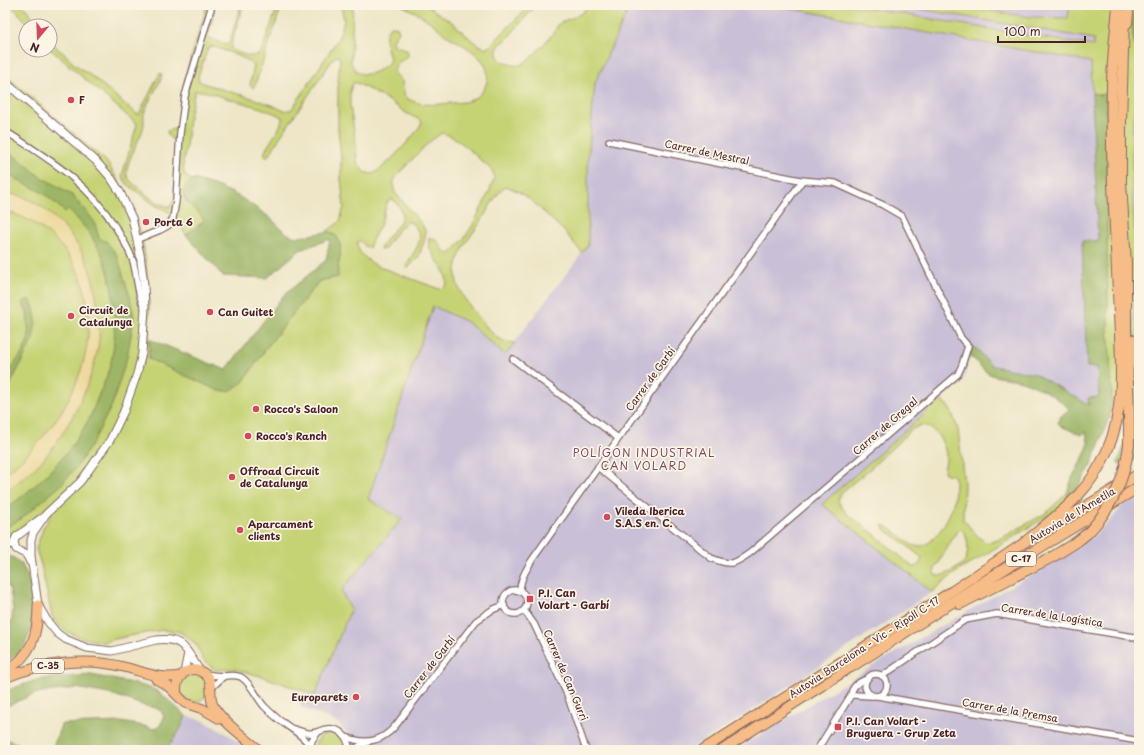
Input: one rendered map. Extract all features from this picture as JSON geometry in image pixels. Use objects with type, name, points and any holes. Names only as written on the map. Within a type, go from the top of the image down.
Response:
[{"type":"highway","points":[[1025,542],[1071,504],[1090,482],[1107,451],[1114,432],[1118,414],[1121,392],[1113,177],[1111,60],[1113,5]]},
{"type":"highway","points":[[1112,85],[1118,5]]},
{"type":"highway","points":[[903,633],[1054,556],[1078,541],[1089,532],[1108,509],[1123,477],[1127,457],[1129,431],[1126,264],[1121,182],[1123,26],[1126,5]]},
{"type":"highway","points":[[1123,54],[1130,5]]},
{"type":"highway","points":[[1126,299],[1131,336],[1139,375]]},
{"type":"highway","name":"Autovia de l'Ametlla","points":[[1025,542],[1049,530],[1139,474]]},
{"type":"highway","name":"Autovia de l'Ametlla","points":[[903,633],[1139,487]]},
{"type":"highway","name":"Autovia Barcelona - Vic - Ripoll C-17","points":[[702,750],[952,591],[1025,542]]},
{"type":"highway","points":[[5,672],[12,668],[27,653],[32,645],[37,625],[38,605]]},
{"type":"highway","name":"Autovia Barcelona - Vic - Ripoll C-17","points":[[722,750],[903,633]]},
{"type":"highway","name":"C-35","points":[[5,678],[42,667],[58,664],[81,663],[111,664],[167,678],[193,670],[202,673],[210,680],[211,701],[215,709],[228,724]]},
{"type":"highway","name":"C-35","points":[[148,674],[168,686],[185,703],[208,711],[228,724],[259,750]]},
{"type":"highway","points":[[177,694],[177,683],[182,674]]},
{"type":"highway","points":[[193,706],[204,702],[209,697],[211,691]]},
{"type":"street","points":[[138,239],[160,230],[168,225],[174,218],[180,133],[185,96],[212,5]]},
{"type":"street","points":[[5,82],[94,160],[111,178],[127,206],[138,239],[145,308],[144,337],[140,364],[132,390],[117,426],[98,457],[80,482],[46,514],[24,530],[15,539],[14,544],[16,549],[27,555],[32,569]]},
{"type":"street","points":[[5,131],[46,158],[83,186],[108,214],[133,261],[142,304],[145,308]]},
{"type":"street","name":"Carrer de Mestral","points":[[609,141],[802,180]]},
{"type":"street","name":"Carrer de Garbí","points":[[520,591],[523,576],[532,560],[802,180]]},
{"type":"street","name":"Carrer de Gregal","points":[[598,467],[711,558],[723,563],[736,563],[750,553],[958,374],[968,346],[962,338],[902,216],[884,205],[835,184],[802,180]]},
{"type":"street","points":[[513,359],[618,438]]},
{"type":"street","points":[[23,552],[26,551],[31,544],[36,528],[46,514]]},
{"type":"street","points":[[21,534],[26,535],[31,544],[32,569],[38,605],[48,622],[65,639],[87,648],[112,651],[162,639],[180,643],[184,646],[202,673],[224,676],[234,675],[245,680],[264,705],[284,724],[307,741],[310,748]]},
{"type":"street","points":[[5,547],[14,544]]},
{"type":"street","points":[[514,590],[520,591],[527,600],[526,607],[518,614],[512,614],[504,605],[505,596],[514,590]]},
{"type":"street","name":"Carrer de Garbí","points":[[352,750],[381,738],[391,731],[476,621],[492,610],[504,605]]},
{"type":"street","name":"Carrer de Can Gurri","points":[[524,610],[534,624],[564,687],[586,750]]},
{"type":"street","name":"Carrer de la Logística","points":[[882,676],[965,620],[997,614],[1139,638]]},
{"type":"street","points":[[182,674],[188,653]]},
{"type":"street","points":[[817,750],[851,696],[854,686],[860,681],[867,679],[869,676],[876,674],[882,676],[887,681],[887,688],[884,694],[876,696],[870,695],[865,686],[867,679]]},
{"type":"street","points":[[211,691],[224,676]]},
{"type":"street","name":"Carrer de la Premsa","points":[[851,696],[876,696],[1139,741]]},
{"type":"street","points":[[292,729],[312,733],[331,728],[339,731],[346,737],[357,741],[371,741]]},
{"type":"street","points":[[310,748],[314,736],[318,732]]},
{"type":"street","points":[[346,737],[349,744],[349,750]]},
{"type":"shaded area","points":[[630,5],[771,5],[1091,62],[1098,241],[1082,242],[1087,367],[1097,367],[1099,397],[1089,406],[1035,374],[993,366],[987,363],[977,348],[972,346],[964,379],[822,504],[932,592],[689,750],[351,750],[352,745],[349,735],[340,725],[330,719],[300,707],[304,694],[315,695],[341,591],[402,519],[368,499],[433,306],[467,322],[505,355],[588,245],[588,159],[595,83]]},
{"type":"shaded area","points":[[852,5],[897,5],[1094,39],[1094,46],[948,22]]},
{"type":"shaded area","points":[[952,5],[1070,5],[1068,18],[1030,17]]},
{"type":"shaded area","points":[[1139,92],[1139,261],[1136,255],[1132,188],[1132,130]]},
{"type":"shaded area","points":[[1139,495],[1139,750],[735,750],[873,666],[1065,556],[1092,538],[1112,519],[1122,506]]},
{"type":"shaded area","points":[[186,716],[202,720],[232,737],[248,750],[164,750],[182,728]]},
{"type":"green space","points":[[11,5],[22,5],[28,10],[33,18],[23,18]]},
{"type":"green space","points":[[206,5],[215,5],[207,36],[226,45],[229,43],[241,5],[243,5],[231,48],[241,54],[253,56],[260,53],[263,48],[278,5],[282,5],[253,88],[250,85],[254,66],[245,59],[212,46],[208,48],[198,77],[199,81],[220,89],[255,99],[282,110],[292,109],[338,39],[344,21],[341,5],[353,5],[351,63],[356,71],[363,74],[372,73],[381,69],[388,63],[390,60],[386,43],[386,35],[390,26],[394,26],[398,28],[399,32],[394,38],[393,42],[395,46],[406,49],[408,52],[408,56],[398,63],[394,70],[395,74],[403,84],[406,98],[413,102],[430,104],[464,102],[476,97],[484,89],[488,78],[486,67],[483,62],[470,50],[444,34],[435,25],[401,5],[426,5],[452,22],[474,42],[485,48],[489,47],[530,5],[536,5],[498,48],[498,56],[503,62],[512,65],[520,65],[533,55],[561,22],[580,14],[588,5],[630,5],[595,83],[588,159],[588,245],[582,253],[564,231],[534,203],[521,193],[506,186],[495,199],[467,241],[457,264],[457,283],[460,291],[473,310],[495,336],[504,341],[515,343],[505,355],[467,322],[433,306],[368,499],[402,519],[341,591],[351,609],[315,695],[264,677],[234,669],[215,670],[204,661],[195,643],[180,632],[163,630],[103,642],[83,638],[67,632],[56,623],[52,616],[36,549],[44,526],[51,516],[45,509],[5,541],[5,75],[107,162],[123,189],[140,230],[144,249],[149,292],[149,359],[243,382],[267,347],[319,281],[338,277],[340,250],[339,240],[335,235],[327,231],[340,221],[344,207],[338,129],[338,81],[340,57],[336,56],[333,59],[267,157],[264,154],[280,126],[282,117],[263,109],[204,91],[195,91],[189,117],[183,167],[184,174],[187,177],[196,180],[191,181],[184,197],[200,214],[204,221],[186,235],[176,219],[169,212],[155,205],[127,184],[122,176],[137,124],[58,56],[58,49],[73,63],[94,78],[137,114],[139,114],[160,73],[162,74],[144,113],[143,129],[130,159],[127,176],[153,200],[169,207],[171,206],[175,197],[177,143],[169,137],[167,131],[178,128],[186,74]],"holes":[[[353,83],[357,83],[388,100],[422,122],[400,151],[384,166],[372,174],[364,172],[357,162],[356,144],[350,105],[350,91]],[[442,133],[464,145],[489,167],[494,175],[494,179],[489,193],[471,228],[459,245],[450,254],[445,252],[436,239],[429,238],[430,248],[443,270],[447,282],[445,287],[439,289],[377,266],[366,259],[359,250],[357,242],[360,241],[369,248],[380,226],[387,203],[389,200],[393,199],[401,209],[402,217],[380,249],[384,250],[400,228],[407,222],[410,222],[416,228],[420,238],[416,249],[406,266],[407,269],[418,258],[425,239],[425,231],[422,224],[396,194],[394,183],[399,173],[432,140]]]},
{"type":"green space","points":[[771,5],[852,5],[1093,46],[1094,39],[897,5],[952,5],[1030,17],[1068,18],[1070,5],[1135,5],[1132,24],[1135,46],[1139,56],[1139,92],[1132,130],[1132,188],[1136,255],[1139,261],[1139,290],[1135,292],[1133,327],[1139,370],[1132,426],[1109,418],[1112,393],[1108,325],[1106,94],[1100,95],[1092,93],[1091,62]]},
{"type":"green space","points":[[1135,5],[1139,5],[1139,56],[1133,37]]},
{"type":"green space","points":[[1092,93],[1100,95],[1106,94],[1108,325],[1112,393],[1109,418],[1091,466],[1072,497],[1068,496],[1067,493],[1072,478],[1088,446],[1086,432],[1081,435],[1061,426],[1058,423],[1060,417],[1069,409],[1053,396],[1024,382],[991,375],[975,360],[969,357],[972,346],[978,350],[993,366],[1035,374],[1089,405],[1088,398],[1099,397],[1097,367],[1087,367],[1082,241],[1098,241]]},
{"type":"green space","points":[[5,148],[42,178],[73,196],[94,221],[99,238],[106,241],[117,255],[130,297],[134,318],[127,357],[112,405],[92,444],[77,466],[61,485],[21,519],[5,528],[5,509],[30,490],[52,469],[81,433],[89,419],[110,366],[114,345],[115,328],[111,284],[100,250],[83,225],[68,209],[65,212],[45,194],[5,173]]},
{"type":"green space","points":[[196,180],[233,193],[269,217],[290,235],[302,237],[327,232],[332,233],[339,240],[340,245],[338,277],[319,281],[267,347],[243,382],[230,391],[219,391],[149,359],[149,339],[226,370],[283,296],[326,260],[330,239],[300,250],[267,278],[223,276],[186,235],[204,221],[186,201],[183,192],[189,182]]},
{"type":"green space","points":[[1139,290],[1139,369],[1133,327],[1133,296],[1135,292]]},
{"type":"green space","points":[[29,299],[34,309],[36,320],[33,339],[5,395],[5,378],[23,352],[29,337],[27,312],[22,302]]},
{"type":"green space","points":[[1139,370],[1139,457],[1123,465],[1118,463],[1118,461],[1132,426],[1134,387]]},
{"type":"green space","points":[[940,400],[947,405],[952,413],[958,429],[964,483],[963,520],[977,536],[986,543],[998,540],[1046,513],[1067,493],[1068,496],[1072,497],[1046,517],[955,573],[932,592],[822,504]],"holes":[[[921,425],[931,429],[940,438],[946,454],[944,472],[955,477],[955,491],[953,505],[945,523],[937,535],[927,544],[921,546],[912,545],[887,526],[882,525],[884,529],[922,558],[919,564],[913,567],[874,534],[846,513],[838,501],[841,493],[872,467],[911,430]],[[961,529],[966,536],[968,545],[966,559],[954,570],[941,576],[934,574],[935,569],[957,531]]]},
{"type":"green space","points":[[5,556],[12,557],[21,563],[28,576],[32,594],[33,625],[23,649],[5,663],[5,638],[12,618],[13,609],[10,590],[5,581]]},
{"type":"green space","points":[[194,674],[204,678],[208,688],[204,698],[194,702],[184,698],[180,688],[184,678]]},
{"type":"green space","points":[[91,675],[137,684],[155,690],[186,716],[177,734],[164,750],[51,750],[61,725],[63,724],[121,722],[153,729],[160,725],[164,718],[162,712],[156,708],[145,706],[114,695],[76,688],[41,692],[5,707],[5,691],[39,679]]},
{"type":"green space","points":[[331,733],[341,739],[344,750],[314,750],[319,738]]},
{"type":"green space","points":[[5,739],[8,740],[36,750],[5,750]]},
{"type":"sand","points":[[11,194],[28,199],[50,213],[68,232],[82,252],[94,286],[98,310],[99,344],[90,378],[69,423],[40,463],[28,475],[5,491],[5,474],[39,441],[67,402],[77,380],[84,358],[88,334],[86,294],[75,266],[61,245],[47,232],[32,222],[5,211],[5,195]]},
{"type":"place","name":"F","points":[[71,100]]},
{"type":"place","name":"Porta 6","points":[[146,222]]},
{"type":"place","name":"Can Guitet","points":[[210,312]]},
{"type":"place","name":"Circuit de Catalunya","points":[[71,316]]},
{"type":"place","name":"Rocco's Saloon","points":[[256,409]]},
{"type":"place","name":"Rocco's Ranch","points":[[248,436]]},
{"type":"place","name":"Offroad Circuit de Catalunya","points":[[232,477]]},
{"type":"place","name":"Vileda Iberica S.A.S en. C.","points":[[607,517]]},
{"type":"place","name":"Aparcament clients","points":[[240,530]]},
{"type":"place","name":"P.I. Can Volart - Garbí","points":[[530,599]]},
{"type":"place","name":"Europarets","points":[[356,697]]},
{"type":"place","name":"P.I. Can Volart - Bruguera - Grup Zeta","points":[[838,727]]},
{"type":"district","name":"POLÍGON INDUSTRIAL CAN VOLARD","points":[[644,459]]}]
